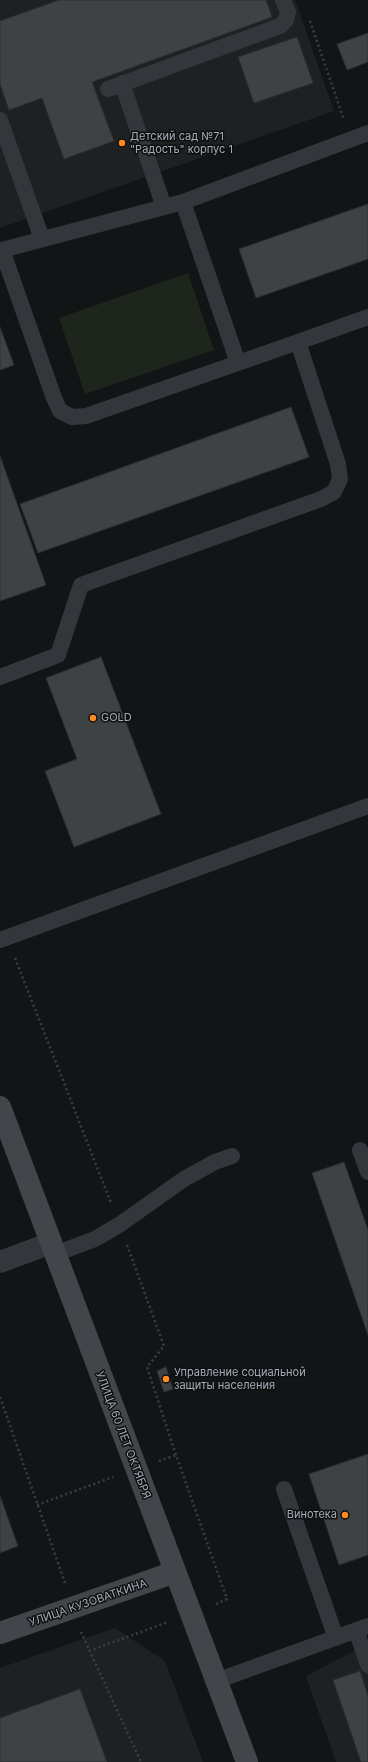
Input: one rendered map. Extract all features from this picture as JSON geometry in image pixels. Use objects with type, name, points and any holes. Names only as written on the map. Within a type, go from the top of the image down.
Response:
[{"type":"main road","name":"УЛИЦА 60 ЛЕТ ОКТЯБРЯ","points":[[0,1107],[247,1762]]},
{"type":"main road","name":"УЛИЦА КУЗОВАТКИНА","points":[[0,1633],[175,1572]]},
{"type":"street","points":[[0,1262],[53,1249]]},
{"type":"lane","points":[[164,207],[115,86],[280,26],[286,20],[288,12],[283,0]]},
{"type":"lane","points":[[0,120],[42,239]]},
{"type":"lane","points":[[368,133],[183,202],[1,250],[54,398],[60,411],[72,417],[86,416],[368,317]]},
{"type":"lane","points":[[183,202],[238,363]]},
{"type":"lane","points":[[0,677],[58,655],[81,585],[321,499],[334,492],[340,479],[338,464],[298,342]]},
{"type":"lane","points":[[4,938],[368,806]]},
{"type":"lane","points":[[360,1150],[368,1172]]},
{"type":"lane","points":[[53,1249],[96,1239],[119,1225],[184,1179],[215,1162],[232,1156]]},
{"type":"lane","points":[[284,1489],[336,1638]]},
{"type":"lane","points":[[216,1681],[362,1628],[368,1665]]},
{"type":"path","points":[[307,15],[351,139]]},
{"type":"path","points":[[4,938],[119,1225],[164,1346],[147,1367],[176,1455],[228,1599],[90,1651]]},
{"type":"path","points":[[0,1397],[59,1565]]},
{"type":"path","points":[[37,1505],[113,1477]]},
{"type":"path","points":[[86,1644],[141,1762]]},
{"type":"shaded area","name":"Детский сад №71 \"Радость\" корпус 1","points":[[0,0],[295,0],[334,111],[0,228]]},
{"type":"shaded area","points":[[188,273],[214,350],[85,394],[59,318]]},
{"type":"shaded area","points":[[115,1628],[165,1661],[203,1762],[0,1762],[0,1668]]},
{"type":"shaded area","points":[[368,1646],[368,1762],[336,1762],[306,1676],[356,1650]]},
{"type":"building","points":[[59,0],[266,0],[272,17],[92,82],[114,141],[64,159],[42,98],[9,110],[0,84],[0,21]]},
{"type":"building","points":[[368,33],[368,62],[347,70],[337,44]]},
{"type":"building","points":[[297,37],[313,83],[254,103],[238,57]]},
{"type":"building","points":[[368,204],[368,259],[256,298],[239,249]]},
{"type":"building","points":[[0,327],[14,365],[0,370]]},
{"type":"building","points":[[291,407],[309,457],[38,553],[20,504]]},
{"type":"building","points":[[0,456],[46,585],[0,601]]},
{"type":"building","name":"GOLD","points":[[101,657],[161,814],[74,847],[45,771],[77,759],[46,678]]},
{"type":"building","points":[[344,1162],[368,1230],[368,1335],[312,1173]]},
{"type":"building","points":[[166,1367],[173,1389],[164,1392],[157,1371]]},
{"type":"building","name":"Винотека","points":[[368,1454],[368,1555],[339,1565],[309,1474]]},
{"type":"building","points":[[0,1496],[18,1546],[0,1553]]},
{"type":"building","points":[[360,1671],[368,1696],[368,1762],[361,1762],[333,1680]]},
{"type":"building","points":[[80,1689],[107,1762],[0,1762],[0,1718]]},
{"type":"place","name":"Детский сад №71 \"Радость\" корпус 1","points":[[122,143]]},
{"type":"place","name":"GOLD","points":[[93,718]]},
{"type":"place","name":"Управление социальной защиты населения","points":[[166,1379]]},
{"type":"place","name":"Винотека","points":[[345,1515]]}]
